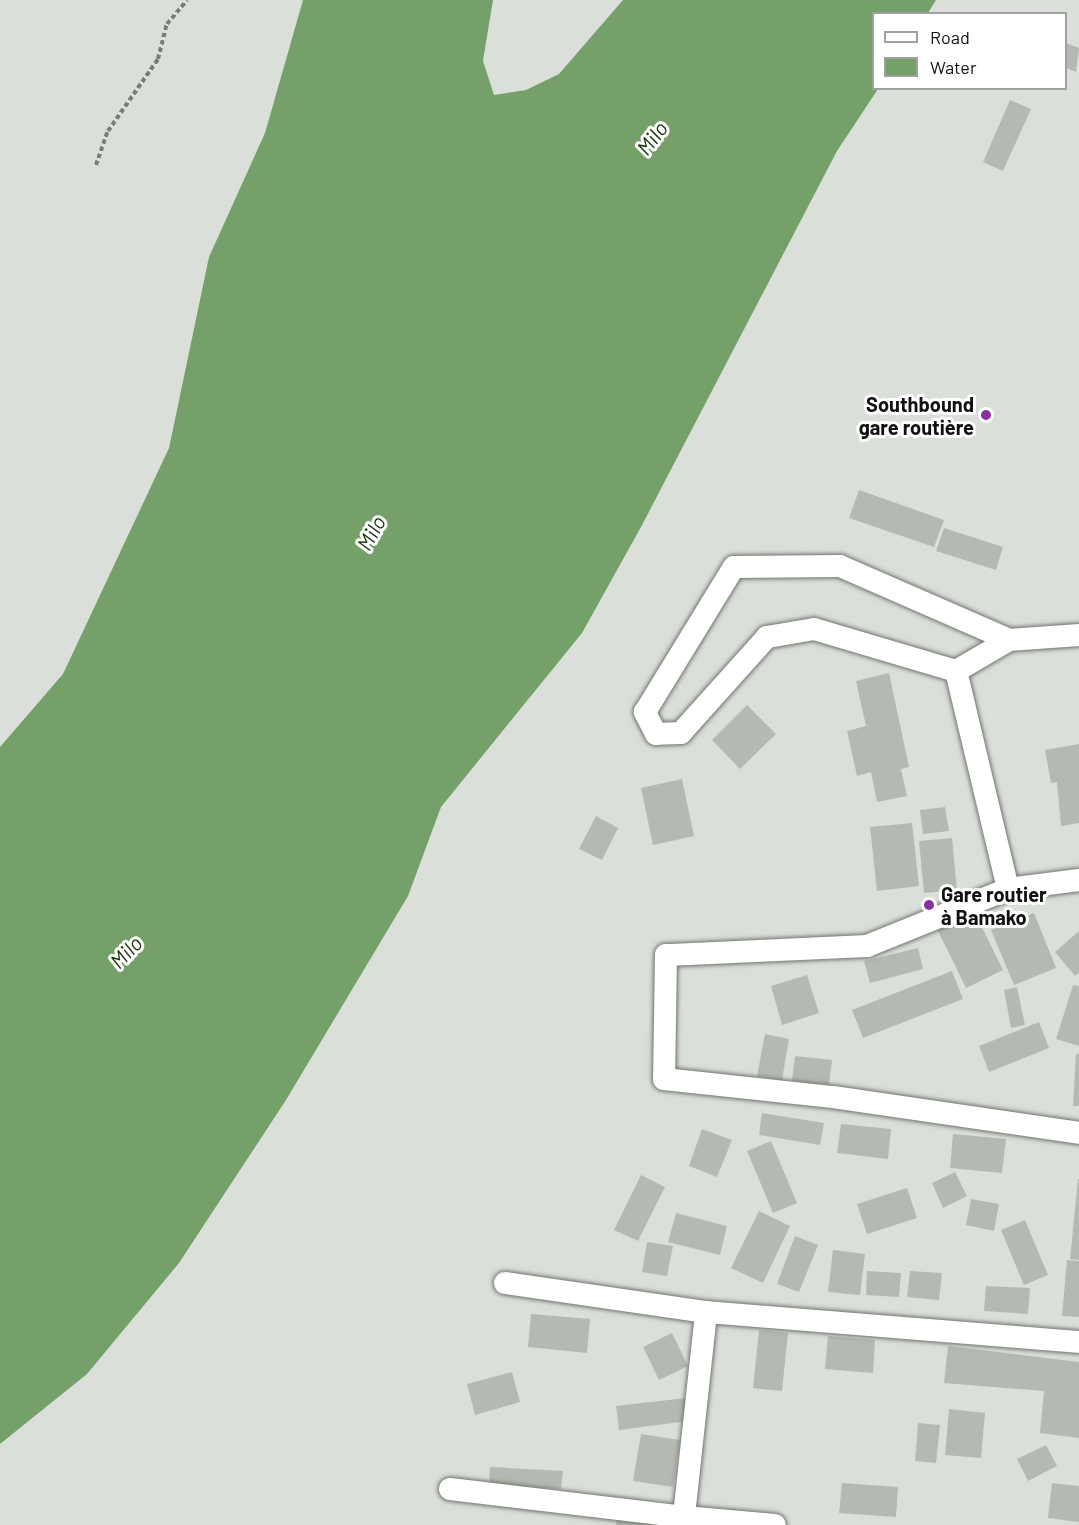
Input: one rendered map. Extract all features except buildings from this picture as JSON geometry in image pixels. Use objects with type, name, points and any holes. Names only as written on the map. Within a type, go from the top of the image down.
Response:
[{"type":"street","points":[[1009,640],[840,566],[734,567],[645,712],[656,734],[681,734],[767,637],[814,629],[956,670],[1009,640],[1079,635]]},
{"type":"street","points":[[956,670],[1008,889]]},
{"type":"street","points":[[1079,880],[1008,889],[867,946],[666,955],[664,1079],[833,1097],[1079,1133]]},
{"type":"street","points":[[505,1283],[706,1312],[1079,1342]]},
{"type":"street","points":[[684,1521],[706,1312]]},
{"type":"street","points":[[450,1489],[684,1521],[775,1525]]},
{"type":"path","points":[[96,165],[108,131],[158,59],[167,24],[187,0]]},
{"type":"water","name":"Milo","points":[[303,0],[493,0],[483,61],[494,95],[526,90],[559,74],[623,0],[936,0],[929,12],[872,12],[872,90],[877,90],[837,151],[641,527],[582,633],[441,807],[408,896],[286,1100],[179,1263],[87,1374],[0,1444],[0,747],[63,674],[169,448],[209,257],[265,133]]},
{"type":"place","name":"Southbound gare routière","points":[[986,415]]},
{"type":"place","name":"Gare routier à Bamako","points":[[929,905]]}]
